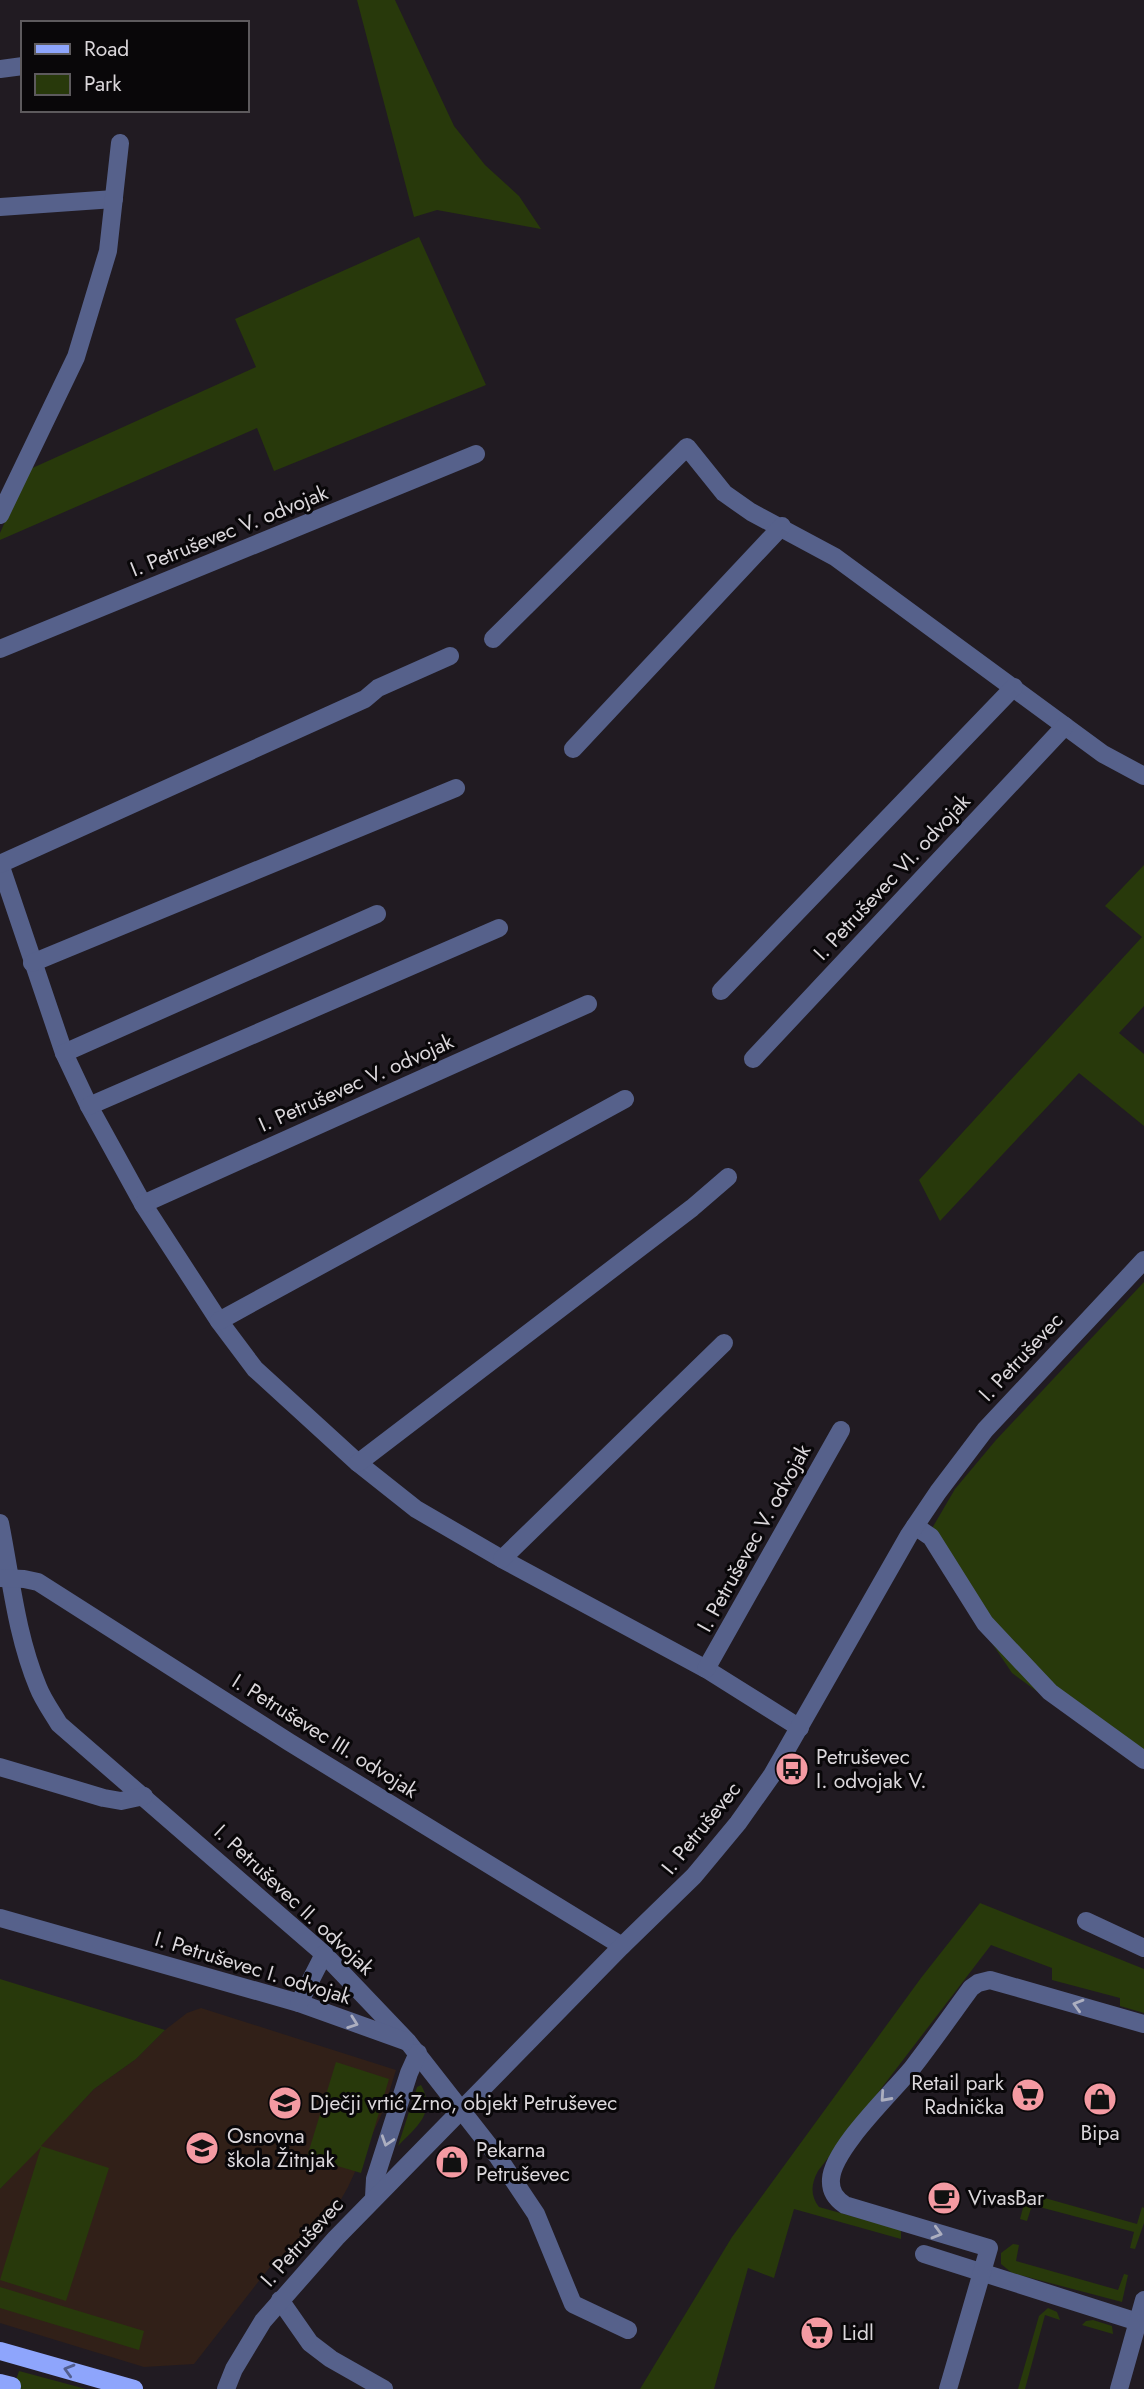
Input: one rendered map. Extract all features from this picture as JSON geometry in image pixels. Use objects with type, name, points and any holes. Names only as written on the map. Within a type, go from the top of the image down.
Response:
[{"type":"main road","points":[[0,2351],[134,2389]]},
{"type":"street","points":[[0,69],[21,66]]},
{"type":"street","points":[[0,515],[76,357],[108,251],[120,144]]},
{"type":"street","points":[[0,207],[114,199]]},
{"type":"street","points":[[493,639],[687,447],[724,492],[751,512],[782,526],[835,557],[1103,754],[1144,776]]},
{"type":"street","name":"I. Petruševec V. odvojak","points":[[0,649],[476,454]]},
{"type":"street","points":[[573,749],[782,526]]},
{"type":"street","points":[[450,656],[378,688],[365,699],[0,864],[32,963],[64,1052],[89,1106],[143,1204],[219,1321],[256,1369],[358,1463],[416,1509],[502,1559],[706,1669],[800,1728]]},
{"type":"street","name":"I. Petruševec VI. odvojak","points":[[721,991],[1014,687]]},
{"type":"street","name":"I. Petruševec VI. odvojak","points":[[753,1059],[1065,726]]},
{"type":"street","points":[[32,963],[456,788]]},
{"type":"street","points":[[64,1052],[377,914]]},
{"type":"street","points":[[89,1106],[499,928]]},
{"type":"street","name":"I. Petruševec V. odvojak","points":[[143,1204],[588,1004]]},
{"type":"street","points":[[219,1321],[625,1099]]},
{"type":"street","points":[[358,1463],[692,1208],[728,1177]]},
{"type":"street","name":"I. Petruševec","points":[[226,2389],[250,2342],[279,2300],[374,2197],[694,1876],[738,1824],[800,1728],[915,1526],[985,1430],[1144,1260]]},
{"type":"street","points":[[502,1559],[724,1343]]},
{"type":"street","name":"I. Petruševec V. odvojak","points":[[706,1669],[841,1430]]},
{"type":"street","name":"I. Petruševec II. odvojak","points":[[0,1523],[6,1578],[15,1611],[38,1688],[59,1724],[324,1954],[413,2048]]},
{"type":"street","points":[[915,1526],[931,1537],[985,1623],[1050,1692],[1144,1760]]},
{"type":"street","name":"I. Petruševec III. odvojak","points":[[6,1578],[38,1583],[289,1742],[622,1946]]},
{"type":"street","points":[[0,1767],[104,1798],[121,1801],[144,1796]]},
{"type":"street","name":"I. Petruševec I. odvojak","points":[[0,1918],[299,2003],[413,2048]]},
{"type":"street","points":[[1086,1921],[1144,1948]]},
{"type":"street","points":[[299,2003],[324,1954]]},
{"type":"street","points":[[948,2389],[989,2248],[845,2205],[835,2198],[830,2181],[832,2170],[842,2152],[880,2103],[912,2068],[971,1988],[978,1983],[990,1980],[1144,2024]]},
{"type":"street","points":[[413,2048],[498,2157],[536,2214],[573,2304],[628,2330]]},
{"type":"street","points":[[374,2197],[376,2179],[409,2073],[413,2048]]},
{"type":"street","points":[[924,2255],[1138,2322]]},
{"type":"street","points":[[279,2300],[310,2343],[331,2359],[384,2389]]},
{"type":"street","points":[[1119,2389],[1144,2300]]},
{"type":"shaded area","name":"Osnovna škola Žitnjak","points":[[201,2008],[396,2070],[384,2109],[348,2187],[327,2224],[290,2263],[277,2258],[194,2364],[144,2367],[0,2323],[0,2189],[94,2089],[136,2059],[165,2030],[187,2013]]},
{"type":"green space","points":[[357,0],[395,0],[454,126],[485,165],[519,196],[541,229],[437,210],[414,217]]},
{"type":"green space","points":[[419,237],[486,385],[274,471],[257,428],[0,540],[0,533],[28,470],[256,367],[235,319]]},
{"type":"green space","points":[[1144,865],[1144,1006],[1119,1033],[1144,1054],[1144,1126],[1079,1073],[940,1221],[919,1180],[1142,937],[1105,906]]},
{"type":"green space","points":[[1144,1282],[1144,1766],[1136,1764],[1012,1673],[924,1542],[955,1489],[996,1440]]},
{"type":"green space","points":[[980,1903],[1144,1969],[1144,2013],[1120,2006],[1120,1998],[1052,1980],[1052,1968],[991,1945],[818,2171],[814,2180],[812,2189],[819,2207],[901,2230],[901,2239],[794,2209],[774,2278],[748,2268],[714,2389],[640,2389],[732,2237],[921,1978]]},
{"type":"green space","points":[[0,1979],[165,2030],[136,2059],[94,2089],[41,2146],[109,2168],[66,2301],[0,2280],[41,2147],[0,2189]]},
{"type":"green space","points":[[336,2062],[389,2079],[361,2173],[307,2157]]},
{"type":"green space","points":[[421,2085],[427,2104],[426,2112],[398,2146],[417,2087]]},
{"type":"green space","points":[[1027,2193],[1137,2224],[1142,2207],[1144,2208],[1144,2223],[1135,2249],[1130,2248],[1134,2232],[1032,2205],[1027,2221],[1020,2219]]},
{"type":"green space","points":[[1013,2244],[1019,2245],[1016,2261],[1118,2290],[1124,2274],[1128,2275],[1122,2302],[1012,2273],[1001,2264],[1001,2253]]},
{"type":"green space","points":[[0,2287],[144,2331],[139,2350],[0,2308]]},
{"type":"green space","points":[[1048,2308],[1057,2312],[1060,2320],[1045,2315],[1025,2389],[1018,2389],[1039,2316]]},
{"type":"green space","points":[[1093,2320],[1112,2326],[1113,2334],[1082,2325]]},
{"type":"green space","points":[[19,2371],[86,2389],[13,2389]]},
{"type":"place","name":"Petruševec I. odvojak V.","points":[[792,1769]]},
{"type":"place","name":"Retail park Radnička","points":[[1028,2095]]},
{"type":"place","name":"Bipa","points":[[1100,2099]]},
{"type":"place","name":"Dječji vrtić Zrno, objekt Petruševec","points":[[285,2103]]},
{"type":"place","name":"Osnovna škola Žitnjak","points":[[202,2148]]},
{"type":"place","name":"Pekarna Petruševec","points":[[452,2162]]},
{"type":"place","name":"VivasBar","points":[[944,2198]]},
{"type":"place","name":"Lidl","points":[[817,2333]]}]
